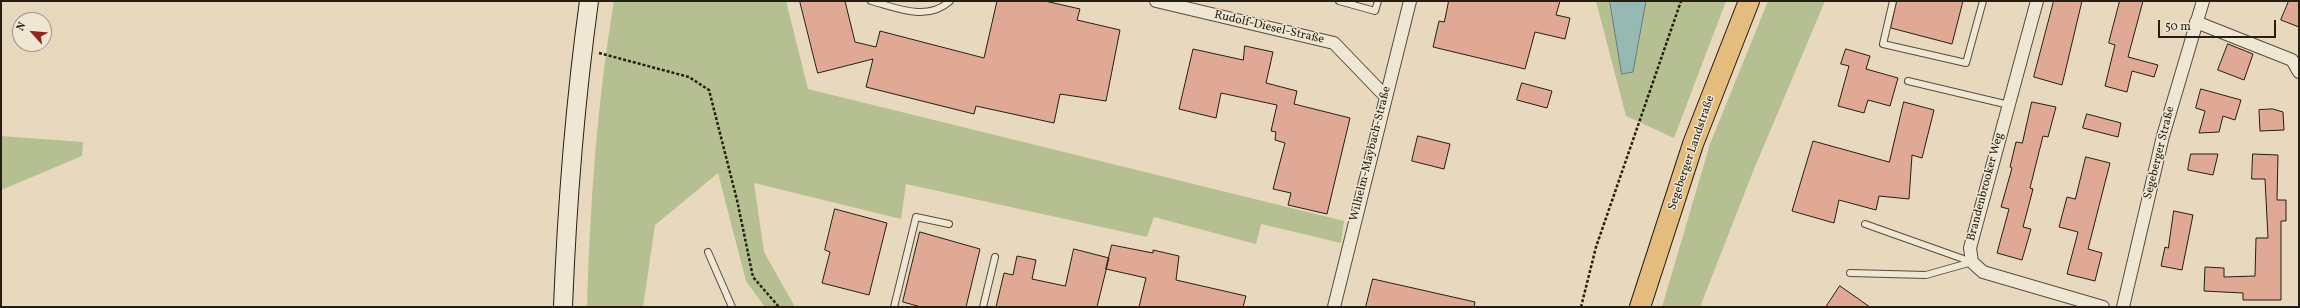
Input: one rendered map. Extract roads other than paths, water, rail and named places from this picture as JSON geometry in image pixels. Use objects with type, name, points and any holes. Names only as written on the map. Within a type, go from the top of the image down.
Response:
[{"type":"main road","points":[[563,307],[568,196],[577,90],[589,1]]},
{"type":"main road","name":"Segeberger Landstraße","points":[[1640,307],[1693,144],[1749,1]]},
{"type":"street","name":"Rudolf-Diesel-Straße","points":[[1156,1],[1334,43],[1385,96]]},
{"type":"street","name":"Wilhelm-Maybach-Straße","points":[[1334,307],[1385,96],[1410,1]]},
{"type":"street","name":"Brandenbrooker Weg","points":[[1972,262],[1970,248],[2037,1]]},
{"type":"street","name":"Segeberger Straße","points":[[2123,307],[2163,136],[2203,1]]},
{"type":"street","points":[[2196,22],[2292,60],[2299,72]]},
{"type":"street","points":[[1972,262],[1983,272],[2103,307]]},
{"type":"lane","points":[[871,1],[912,12],[925,12],[934,11],[950,1]]},
{"type":"lane","points":[[1339,1],[1375,11],[1378,1]]},
{"type":"lane","points":[[1893,1],[1883,44],[1966,63],[1983,1]]},
{"type":"lane","points":[[1908,81],[2009,105]]},
{"type":"lane","points":[[894,307],[916,216],[949,224]]},
{"type":"lane","points":[[1865,224],[1972,262]]},
{"type":"lane","points":[[708,252],[732,307]]},
{"type":"lane","points":[[983,307],[995,257]]},
{"type":"lane","points":[[1850,273],[1926,275],[1972,262]]},
{"type":"water","points":[[1610,1],[1646,1],[1633,72],[1622,74]]}]
